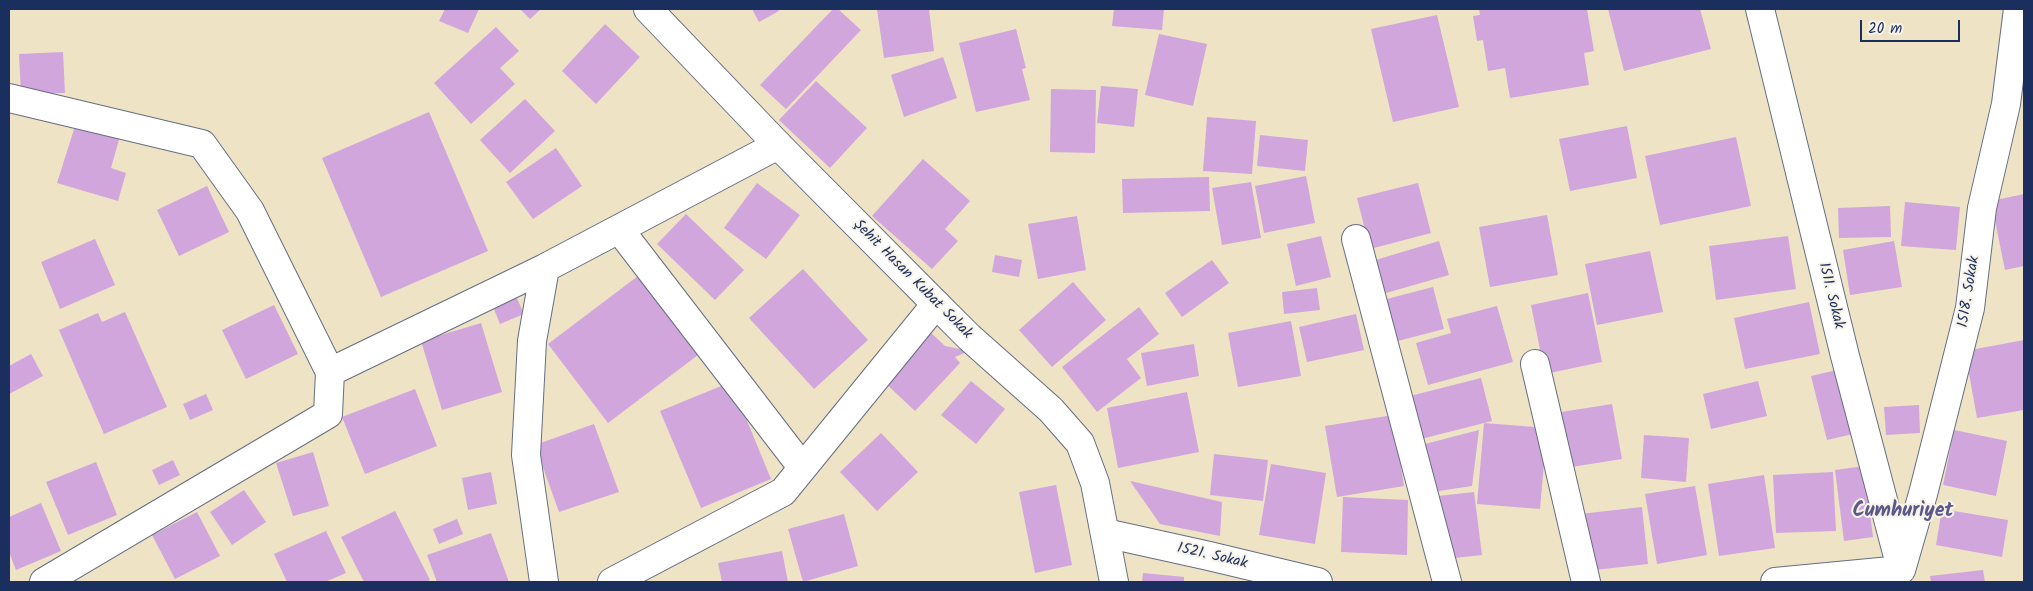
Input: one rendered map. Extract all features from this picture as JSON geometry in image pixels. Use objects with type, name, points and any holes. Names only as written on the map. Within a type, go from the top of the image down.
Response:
[{"type":"street","name":"Şehit Hasan Kubat Sokak","points":[[648,9],[778,145],[936,304],[969,337],[1051,410],[1080,443],[1095,483],[1114,582]]},
{"type":"street","name":"1511. Sokak","points":[[1760,9],[1902,576]]},
{"type":"street","name":"1518. Sokak","points":[[1902,576],[1970,308],[1982,208],[2006,104],[2018,9]]},
{"type":"street","points":[[9,98],[202,144],[250,211],[330,372],[328,414],[44,582]]},
{"type":"street","points":[[330,372],[545,268],[778,145]]},
{"type":"street","points":[[619,229],[802,467]]},
{"type":"street","points":[[1356,239],[1447,582]]},
{"type":"street","points":[[544,582],[526,455],[532,341],[545,268]]},
{"type":"street","points":[[612,582],[783,492],[936,304]]},
{"type":"street","points":[[1535,364],[1586,582]]},
{"type":"street","name":"1521. Sokak","points":[[1105,533],[1318,582]]},
{"type":"street","points":[[1776,582],[1902,576]]},
{"type":"building","points":[[445,9],[479,9],[468,33],[439,21]]},
{"type":"building","points":[[520,9],[541,9],[530,19]]},
{"type":"building","points":[[752,9],[778,9],[779,11],[759,22]]},
{"type":"building","points":[[833,9],[838,9],[861,30],[786,109],[760,85]]},
{"type":"building","points":[[877,9],[929,9],[934,51],[884,58]]},
{"type":"building","points":[[1114,9],[1164,9],[1162,30],[1112,26]]},
{"type":"building","points":[[1479,9],[1587,9],[1594,51],[1584,53],[1589,85],[1510,98],[1505,68],[1488,71],[1483,40],[1477,41],[1473,16],[1480,15]]},
{"type":"building","points":[[1608,9],[1700,9],[1711,49],[1624,71]]},
{"type":"building","points":[[1437,15],[1459,107],[1393,122],[1371,29]]},
{"type":"building","points":[[605,24],[640,57],[596,104],[562,71]]},
{"type":"building","points":[[496,27],[519,51],[500,68],[515,84],[471,124],[434,83]]},
{"type":"building","points":[[1016,29],[1026,68],[1022,69],[1030,100],[976,112],[959,43]]},
{"type":"building","points":[[1159,34],[1207,44],[1193,106],[1145,95]]},
{"type":"building","points":[[63,52],[65,93],[21,94],[19,54]]},
{"type":"building","points":[[943,57],[957,98],[904,117],[891,75]]},
{"type":"building","points":[[816,81],[867,128],[830,168],[779,120]]},
{"type":"building","points":[[1101,86],[1138,89],[1134,127],[1097,123]]},
{"type":"building","points":[[1051,89],[1096,90],[1095,153],[1050,152]]},
{"type":"building","points":[[525,99],[555,131],[510,173],[480,140]]},
{"type":"building","points":[[429,112],[488,251],[381,297],[322,158]]},
{"type":"building","points":[[1207,117],[1256,121],[1252,174],[1203,171]]},
{"type":"building","points":[[76,123],[120,136],[111,168],[126,173],[118,201],[57,183]]},
{"type":"building","points":[[1627,126],[1637,178],[1570,191],[1559,139]]},
{"type":"building","points":[[1260,135],[1308,140],[1305,171],[1257,166]]},
{"type":"building","points":[[1736,137],[1751,206],[1660,225],[1645,156]]},
{"type":"building","points":[[556,148],[582,186],[533,219],[506,182]]},
{"type":"building","points":[[923,159],[970,201],[945,229],[958,241],[932,269],[872,216]]},
{"type":"building","points":[[1306,176],[1315,223],[1264,233],[1255,186]]},
{"type":"building","points":[[1209,177],[1210,211],[1123,213],[1122,179]]},
{"type":"building","points":[[1251,182],[1261,238],[1222,245],[1212,188]]},
{"type":"building","points":[[757,183],[800,215],[766,259],[724,228]]},
{"type":"building","points":[[1418,183],[1431,233],[1370,249],[1357,198]]},
{"type":"building","points":[[207,186],[229,232],[179,256],[157,210]]},
{"type":"building","points":[[2024,194],[2024,266],[2005,270],[1991,201]]},
{"type":"building","points":[[1905,202],[1960,207],[1956,250],[1901,246]]},
{"type":"building","points":[[1890,206],[1891,237],[1839,238],[1838,208]]},
{"type":"building","points":[[686,214],[744,270],[715,300],[657,244]]},
{"type":"building","points":[[1547,215],[1558,275],[1490,287],[1479,227]]},
{"type":"building","points":[[1077,216],[1086,270],[1038,279],[1028,224]]},
{"type":"building","points":[[1321,236],[1331,277],[1296,286],[1287,244]]},
{"type":"building","points":[[1788,236],[1796,289],[1716,300],[1709,246]]},
{"type":"building","points":[[95,239],[115,285],[60,309],[41,262]]},
{"type":"building","points":[[1439,241],[1449,275],[1379,295],[1369,262]]},
{"type":"building","points":[[1894,241],[1902,287],[1850,295],[1843,250]]},
{"type":"building","points":[[1650,251],[1663,312],[1597,325],[1585,264]]},
{"type":"building","points":[[995,255],[1022,260],[1019,277],[992,272]]},
{"type":"building","points":[[1212,260],[1229,283],[1182,317],[1165,293]]},
{"type":"building","points":[[803,269],[868,340],[814,389],[749,318]]},
{"type":"building","points":[[642,273],[702,352],[608,423],[548,344]]},
{"type":"building","points":[[1073,282],[1106,320],[1052,367],[1019,330]]},
{"type":"building","points":[[1433,287],[1444,329],[1394,342],[1383,300]]},
{"type":"building","points":[[1317,288],[1320,310],[1284,314],[1282,292]]},
{"type":"building","points":[[1588,293],[1602,362],[1545,374],[1531,305]]},
{"type":"building","points":[[515,294],[524,314],[500,324],[492,304]]},
{"type":"building","points":[[1809,302],[1820,354],[1745,369],[1734,318]]},
{"type":"building","points":[[274,305],[298,354],[246,379],[222,330]]},
{"type":"building","points":[[1497,306],[1513,362],[1428,385],[1416,343],[1451,333],[1447,319]]},
{"type":"building","points":[[1139,307],[1159,334],[1127,359],[1141,378],[1097,412],[1062,367]]},
{"type":"building","points":[[125,312],[167,407],[104,434],[59,330],[98,313],[102,322]]},
{"type":"building","points":[[1356,314],[1364,350],[1307,362],[1299,327]]},
{"type":"building","points":[[1291,321],[1301,376],[1238,387],[1228,333]]},
{"type":"building","points":[[481,323],[502,392],[442,410],[421,341]]},
{"type":"building","points":[[929,331],[945,346],[969,351],[955,357],[960,363],[915,411],[883,381]]},
{"type":"building","points":[[2024,340],[2024,410],[1977,418],[1965,351]]},
{"type":"building","points":[[1194,344],[1199,376],[1147,386],[1141,353]]},
{"type":"building","points":[[31,354],[43,376],[9,394],[9,366]]},
{"type":"building","points":[[1837,370],[1853,434],[1827,440],[1811,376]]},
{"type":"building","points":[[1481,378],[1492,421],[1417,440],[1406,397]]},
{"type":"building","points":[[971,381],[1005,409],[976,444],[941,415]]},
{"type":"building","points":[[1758,381],[1767,416],[1711,429],[1703,394]]},
{"type":"building","points":[[731,382],[771,479],[701,508],[660,411]]},
{"type":"building","points":[[415,389],[437,446],[365,474],[342,417]]},
{"type":"building","points":[[1187,392],[1199,452],[1118,468],[1107,408]]},
{"type":"building","points":[[206,394],[213,410],[190,420],[183,404]]},
{"type":"building","points":[[1612,404],[1622,459],[1565,468],[1555,413]]},
{"type":"building","points":[[1919,405],[1920,433],[1886,435],[1884,407]]},
{"type":"building","points":[[1393,415],[1404,486],[1337,497],[1325,426]]},
{"type":"building","points":[[1484,423],[1547,428],[1540,509],[1477,504]]},
{"type":"building","points":[[594,424],[619,492],[559,512],[535,445]]},
{"type":"building","points":[[1479,430],[1472,486],[1432,492],[1421,445]]},
{"type":"building","points":[[1954,430],[2007,441],[1996,496],[1943,485]]},
{"type":"building","points":[[881,433],[918,472],[877,511],[840,472]]},
{"type":"building","points":[[1644,435],[1689,438],[1686,482],[1641,478]]},
{"type":"building","points":[[313,452],[329,506],[293,516],[276,463]]},
{"type":"building","points":[[1214,454],[1268,460],[1263,501],[1210,495]]},
{"type":"building","points":[[173,460],[180,475],[159,485],[152,470]]},
{"type":"building","points":[[96,462],[117,515],[68,535],[46,482]]},
{"type":"building","points":[[1271,464],[1326,473],[1315,544],[1259,535]]},
{"type":"building","points":[[1864,466],[1873,537],[1844,541],[1835,470]]},
{"type":"building","points":[[491,472],[497,504],[468,510],[462,478]]},
{"type":"building","points":[[1833,472],[1836,531],[1776,533],[1773,475]]},
{"type":"building","points":[[1764,475],[1775,548],[1719,556],[1708,484]]},
{"type":"building","points":[[1130,481],[1222,502],[1220,536],[1160,524]]},
{"type":"building","points":[[1056,485],[1072,565],[1035,573],[1019,492]]},
{"type":"building","points":[[1695,486],[1707,555],[1657,564],[1645,494]]},
{"type":"building","points":[[244,490],[266,522],[232,545],[210,512]]},
{"type":"building","points":[[1474,492],[1482,555],[1445,559],[1438,496]]},
{"type":"building","points":[[1343,497],[1408,500],[1407,555],[1341,552]]},
{"type":"building","points":[[41,503],[61,551],[16,570],[9,552],[9,517]]},
{"type":"building","points":[[1642,507],[1648,564],[1586,571],[1580,514]]},
{"type":"building","points":[[1942,509],[2008,520],[2002,557],[1936,545]]},
{"type":"building","points":[[395,511],[430,580],[426,582],[364,582],[341,537]]},
{"type":"building","points":[[197,512],[220,556],[175,579],[152,535]]},
{"type":"building","points":[[844,514],[858,566],[803,582],[788,529]]},
{"type":"building","points":[[457,519],[463,534],[439,544],[433,529]]},
{"type":"building","points":[[326,531],[346,573],[325,582],[287,582],[274,554]]},
{"type":"building","points":[[491,533],[509,582],[437,582],[427,555]]},
{"type":"building","points":[[782,551],[788,582],[722,582],[718,563]]},
{"type":"building","points":[[1983,570],[1985,582],[1931,582],[1930,576]]},
{"type":"building","points":[[1143,573],[1184,577],[1184,582],[1142,582]]},
{"type":"district","name":"Cumhuriyet","points":[[1903,513]]}]
